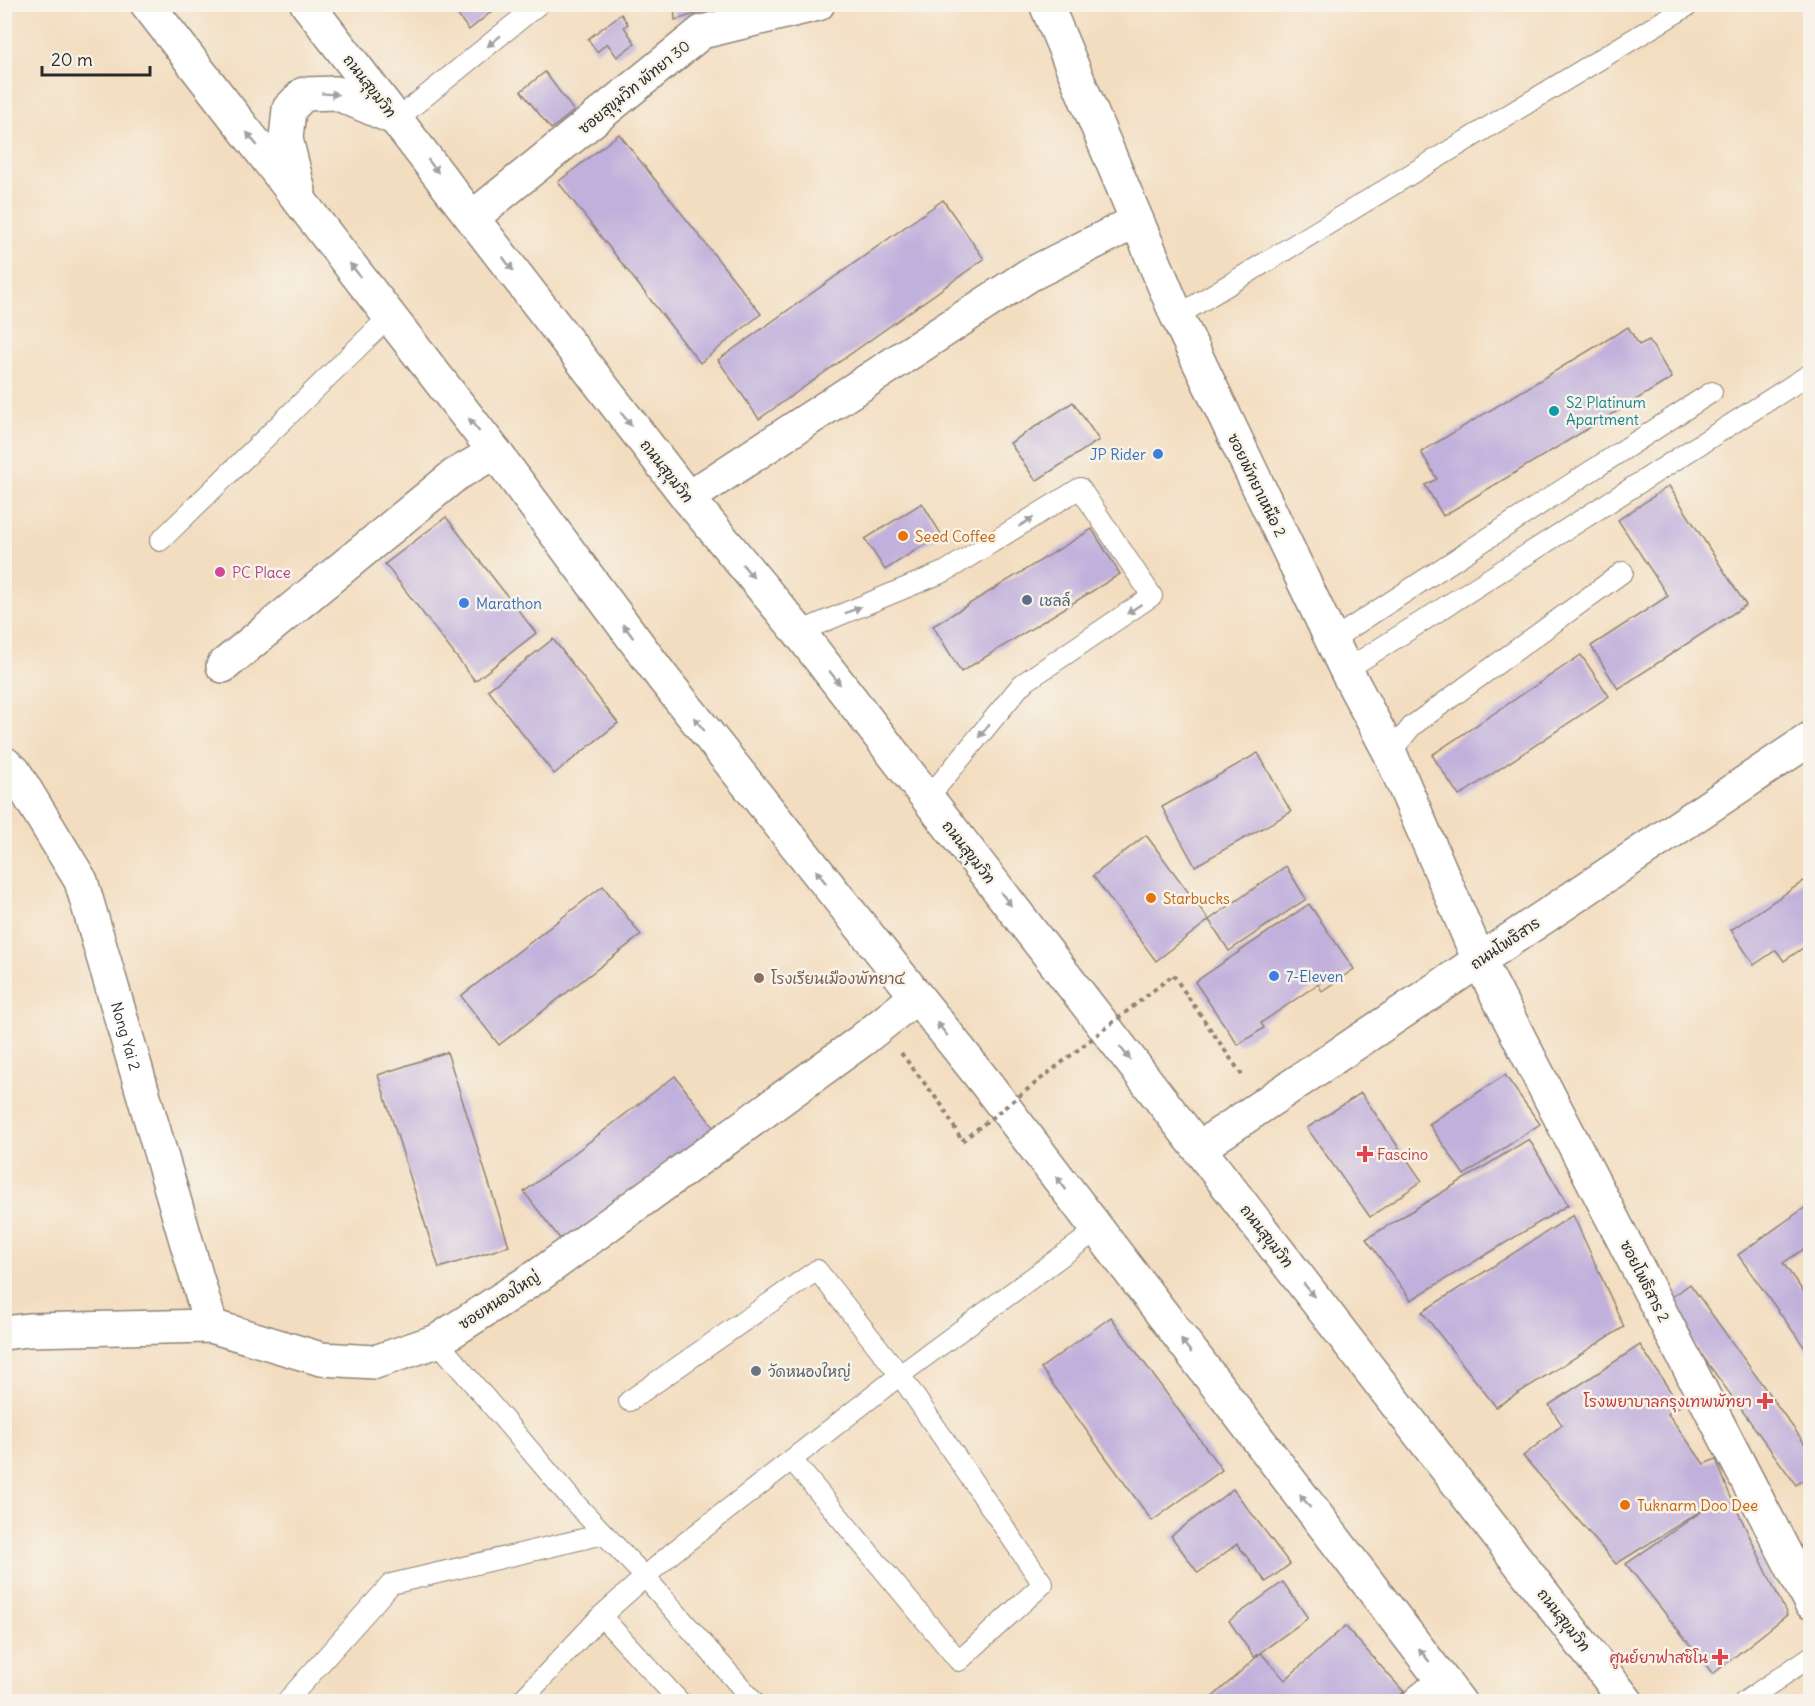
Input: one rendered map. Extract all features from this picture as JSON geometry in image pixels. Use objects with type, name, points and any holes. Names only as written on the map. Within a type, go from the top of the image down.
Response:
[{"type":"main road","points":[[147,4],[495,452],[663,678],[985,1082],[1441,1695]]},
{"type":"main road","name":"ถนนสุขุมวิท","points":[[307,4],[688,498],[799,632],[1627,1701]]},
{"type":"main road","name":"ซอยสุขุมวิท พัทยา 30","points":[[473,217],[702,32],[818,4]]},
{"type":"main road","name":"ซอยพัทยาเหนือ 2","points":[[1046,4],[1177,316],[1346,670],[1390,753],[1479,960]]},
{"type":"main road","points":[[301,202],[286,139],[289,109],[304,94],[336,93],[396,120]]},
{"type":"main road","points":[[688,498],[1029,275],[1137,221]]},
{"type":"main road","points":[[223,666],[455,475],[495,452]]},
{"type":"main road","name":"ถนนโพธิสาร","points":[[1199,1148],[1810,739]]},
{"type":"main road","name":"Nong Yai 2","points":[[4,764],[14,771],[81,881],[211,1326]]},
{"type":"main road","name":"ซอยโพธิสาร 2","points":[[1479,960],[1810,1602]]},
{"type":"main road","name":"ซอยหนองใหญ่","points":[[4,1333],[28,1330],[211,1326],[321,1359],[375,1362],[437,1341],[542,1273],[861,1041],[916,997]]},
{"type":"lane","points":[[396,120],[539,4]]},
{"type":"lane","points":[[1177,316],[1691,4]]},
{"type":"lane","points":[[160,541],[390,316]]},
{"type":"lane","points":[[1346,670],[1810,374]]},
{"type":"lane","points":[[1332,640],[1712,392]]},
{"type":"lane","points":[[799,632],[946,571],[1080,488],[1152,596],[1022,684],[928,798]]},
{"type":"lane","points":[[1390,753],[1412,726],[1623,572]]},
{"type":"lane","points":[[519,1701],[601,1616],[672,1553],[900,1375],[1096,1230]]},
{"type":"lane","points":[[629,1401],[817,1270],[900,1375],[1043,1584],[959,1661],[792,1460]]},
{"type":"lane","points":[[437,1341],[574,1502],[645,1577],[754,1701]]},
{"type":"lane","points":[[286,1701],[392,1584],[604,1534]]},
{"type":"lane","points":[[601,1616],[680,1701]]},
{"type":"lane","points":[[1744,1701],[1810,1657]]},
{"type":"path","points":[[880,1025],[943,1107],[962,1141],[1173,975],[1200,1011],[1262,1106]]},
{"type":"building","points":[[449,4],[501,4],[469,30]]},
{"type":"building","points":[[674,4],[725,4],[725,5],[675,20]]},
{"type":"building","points":[[621,14],[628,24],[624,27],[635,43],[617,57],[607,43],[597,52],[588,39]]},
{"type":"building","points":[[545,72],[574,111],[551,129],[521,91]]},
{"type":"building","points":[[619,134],[761,314],[700,363],[558,182]]},
{"type":"building","points":[[943,200],[984,259],[759,419],[718,360]]},
{"type":"building","name":"S2 Platinum Apartment","points":[[1628,327],[1639,345],[1649,340],[1672,378],[1443,516],[1425,485],[1437,479],[1421,452]]},
{"type":"building","points":[[1073,402],[1099,440],[1036,481],[1010,443]]},
{"type":"building","points":[[1669,486],[1746,605],[1618,689],[1591,646],[1668,596],[1618,520]]},
{"type":"building","name":"Seed Coffee","points":[[922,503],[941,534],[885,570],[865,539]]},
{"type":"building","name":"Marathon","points":[[446,517],[536,633],[475,681],[385,564]]},
{"type":"building","name":"เชลล์","points":[[1092,529],[1120,574],[961,672],[933,626]]},
{"type":"building","points":[[553,639],[618,723],[554,774],[488,690]]},
{"type":"building","points":[[1581,655],[1609,696],[1459,796],[1432,755]]},
{"type":"building","points":[[1258,753],[1291,812],[1195,866],[1162,807]]},
{"type":"building","name":"Starbucks","points":[[1146,835],[1209,920],[1156,961],[1093,876]]},
{"type":"building","points":[[1286,866],[1306,899],[1229,951],[1209,920]]},
{"type":"building","points":[[1810,877],[1810,943],[1784,961],[1776,950],[1754,965],[1731,930]]},
{"type":"building","points":[[603,886],[641,935],[499,1045],[461,996]]},
{"type":"building","name":"7-Eleven","points":[[1309,904],[1354,969],[1322,991],[1318,984],[1261,1023],[1264,1028],[1238,1045],[1195,982]]},
{"type":"building","points":[[447,1052],[509,1246],[439,1268],[378,1075]]},
{"type":"building","points":[[1505,1075],[1540,1124],[1464,1175],[1429,1124]]},
{"type":"building","points":[[675,1076],[715,1129],[564,1244],[524,1192]]},
{"type":"building","name":"Fascino","points":[[1361,1093],[1422,1181],[1370,1217],[1307,1128]]},
{"type":"building","points":[[1529,1139],[1568,1205],[1411,1300],[1366,1239]]},
{"type":"building","points":[[1810,1204],[1810,1245],[1783,1263],[1810,1301],[1810,1355],[1738,1255]]},
{"type":"building","points":[[1573,1215],[1624,1327],[1496,1407],[1422,1312]]},
{"type":"building","points":[[1690,1284],[1810,1451],[1810,1475],[1796,1485],[1664,1303]]},
{"type":"building","points":[[1111,1317],[1222,1470],[1152,1521],[1041,1368]]},
{"type":"building","points":[[1640,1345],[1680,1406],[1668,1414],[1704,1464],[1716,1459],[1729,1493],[1787,1615],[1713,1674],[1626,1564],[1715,1502],[1616,1564],[1523,1456],[1562,1425],[1549,1405]]},
{"type":"building","points":[[1233,1489],[1290,1564],[1266,1582],[1237,1544],[1198,1573],[1171,1536]]},
{"type":"building","points":[[1283,1582],[1308,1618],[1254,1657],[1229,1621]]},
{"type":"building","points":[[1345,1626],[1404,1692],[1393,1702],[1207,1702],[1261,1653],[1285,1680]]},
{"type":"place","name":"S2 Platinum Apartment","points":[[1554,411]]},
{"type":"place","name":"JP Rider","points":[[1158,454]]},
{"type":"place","name":"Seed Coffee","points":[[903,536]]},
{"type":"place","name":"PC Place","points":[[220,572]]},
{"type":"place","name":"เชลล์","points":[[1027,600]]},
{"type":"place","name":"Marathon","points":[[464,603]]},
{"type":"place","name":"Starbucks","points":[[1151,898]]},
{"type":"place","name":"7-Eleven","points":[[1274,976]]},
{"type":"place","name":"โรงเรียนเมืองพัทยา๔","points":[[759,978]]},
{"type":"place","name":"Fascino","points":[[1365,1154]]},
{"type":"place","name":"วัดหนองใหญ่","points":[[756,1371]]},
{"type":"place","name":"โรงพยาบาลกรุงเทพพัทยา","points":[[1765,1401]]},
{"type":"place","name":"Tuknarm Doo Dee","points":[[1625,1505]]},
{"type":"place","name":"ศูนย์ยาฟาสซิโน","points":[[1720,1657]]}]
